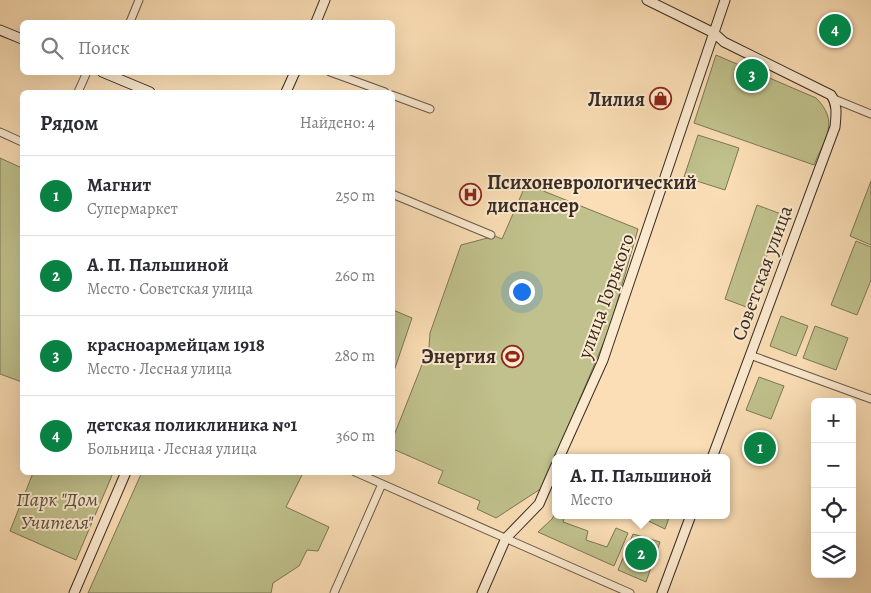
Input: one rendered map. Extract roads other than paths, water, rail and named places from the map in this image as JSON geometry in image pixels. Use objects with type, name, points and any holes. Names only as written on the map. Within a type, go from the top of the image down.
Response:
[{"type":"street","points":[[131,20],[139,0]]},
{"type":"street","points":[[317,20],[325,0]]},
{"type":"street","points":[[647,0],[714,33],[724,42],[831,95],[834,99],[871,114]]},
{"type":"street","name":"улица Горького","points":[[561,454],[603,360],[725,0]]},
{"type":"street","points":[[0,30],[20,39]]},
{"type":"street","points":[[79,90],[86,75]]},
{"type":"street","points":[[112,75],[145,90]]},
{"type":"street","points":[[287,90],[294,75]]},
{"type":"street","points":[[338,75],[380,90]]},
{"type":"street","points":[[395,96],[430,109]]},
{"type":"street","name":"Советская улица","points":[[713,454],[835,127],[837,114],[834,99]]},
{"type":"street","points":[[0,132],[20,141]]},
{"type":"street","points":[[395,195],[491,235]]},
{"type":"street","points":[[750,355],[871,399]]},
{"type":"street","points":[[74,593],[125,475]]},
{"type":"street","points":[[362,475],[630,593]]},
{"type":"street","points":[[482,593],[506,538],[539,504],[552,475]]},
{"type":"street","points":[[334,593],[382,484]]},
{"type":"street","points":[[662,593],[690,519]]},
{"type":"place","name":"детская поликлиника №1","points":[[835,30]]},
{"type":"place","name":"красноармейцам 1918","points":[[752,75]]},
{"type":"place","name":"Лилия","points":[[661,99]]},
{"type":"place","name":"Психоневрологический диспансер","points":[[471,194]]},
{"type":"place","name":"Энергия","points":[[512,356]]},
{"type":"place","name":"Магнит","points":[[760,448]]},
{"type":"place","name":"А. П. Пальшиной","points":[[641,554]]},
{"type":"park label","name":"Парк \"Дом Учителя\"","points":[[57,510]]}]
